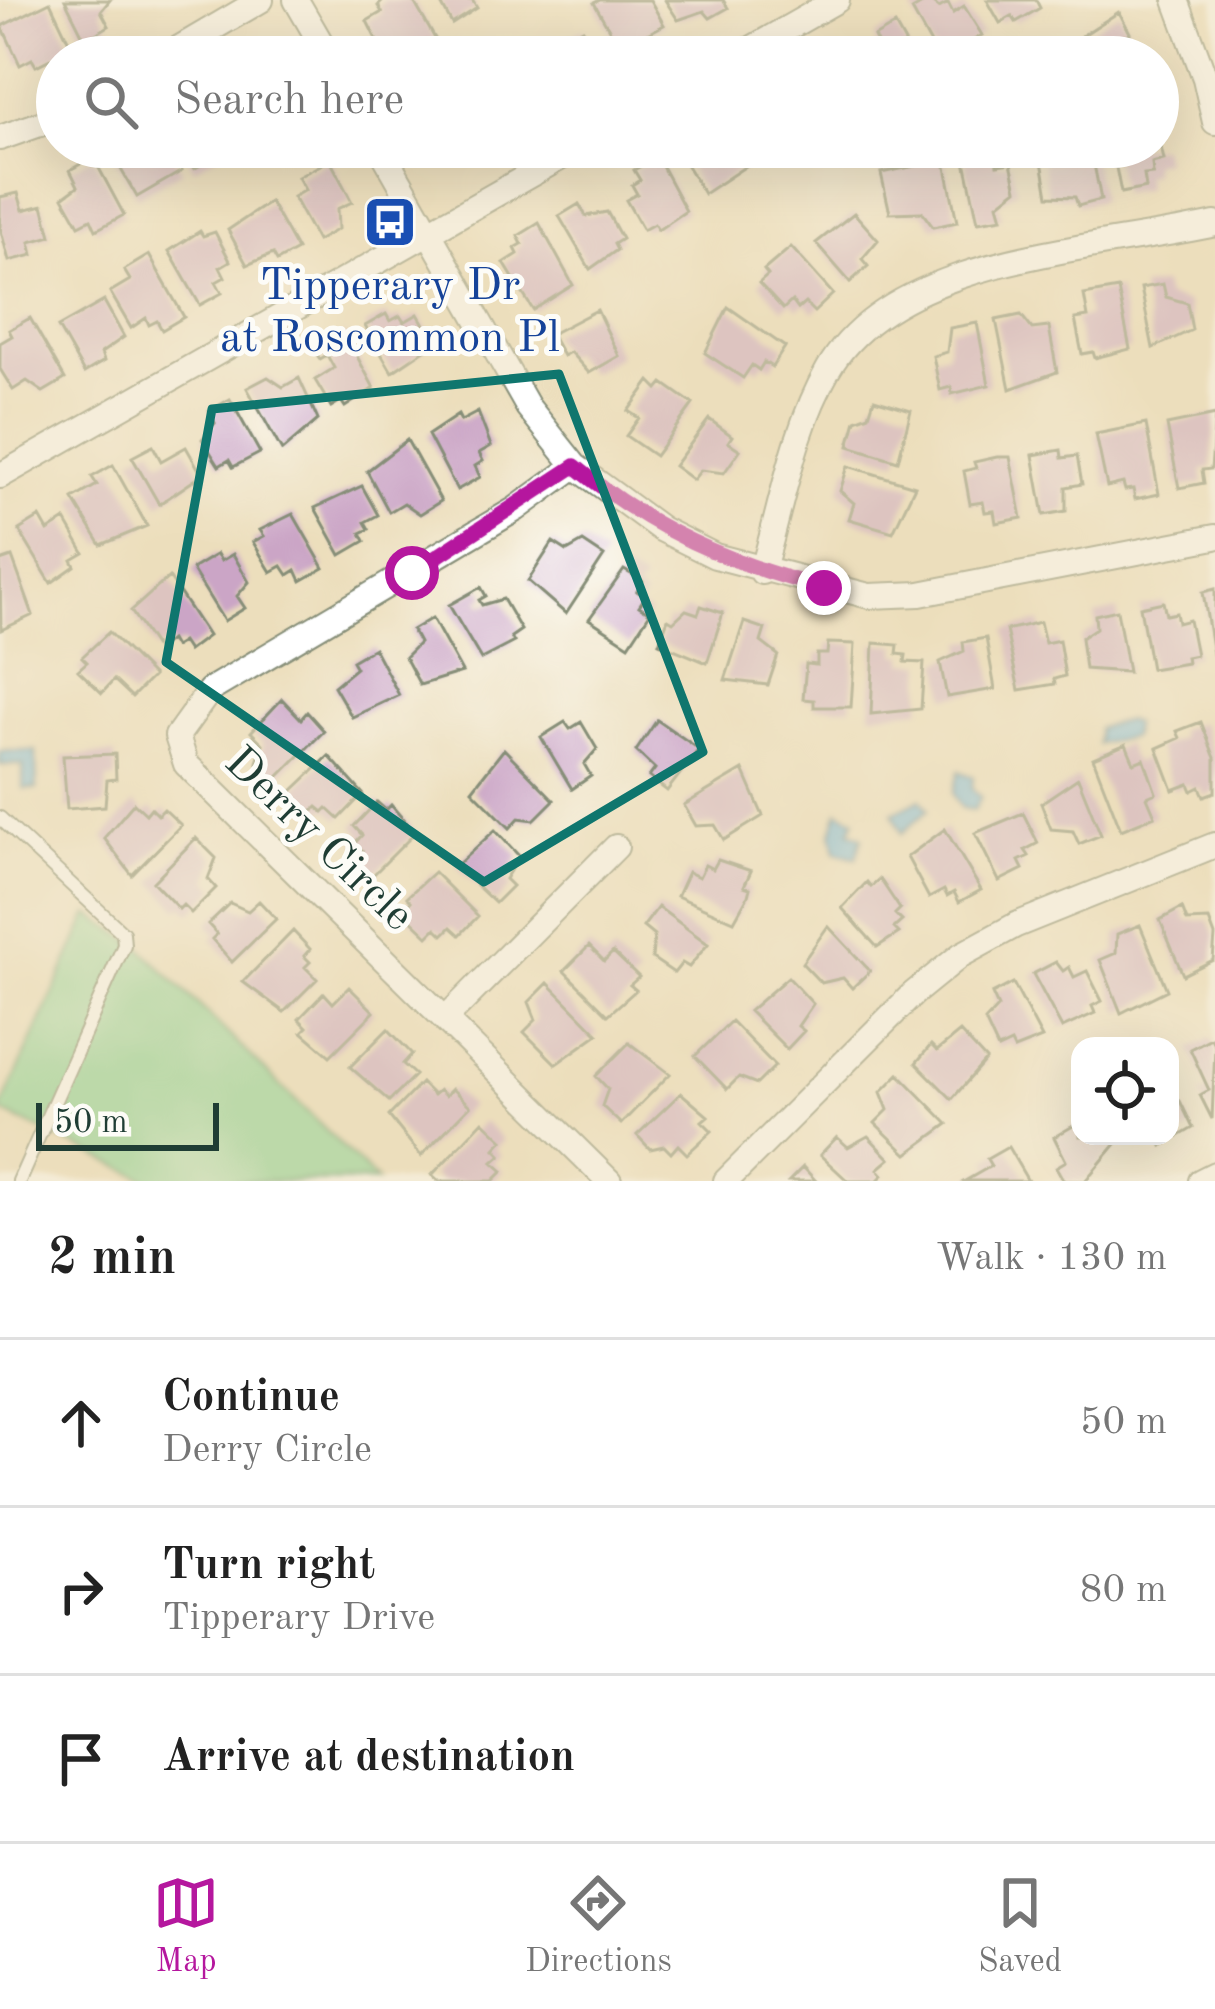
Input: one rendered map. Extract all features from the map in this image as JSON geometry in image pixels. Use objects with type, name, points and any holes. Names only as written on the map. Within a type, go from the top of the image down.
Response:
[{"type":"street","points":[[200,36],[261,0]]},
{"type":"street","points":[[296,0],[317,36]]},
{"type":"street","points":[[773,36],[836,0]]},
{"type":"street","points":[[1176,0],[1205,78],[1215,122]]},
{"type":"street","points":[[0,138],[36,125]]},
{"type":"street","points":[[392,168],[528,407],[575,466],[661,530],[762,572],[869,596],[920,594],[1215,537]]},
{"type":"street","points":[[0,476],[542,168]]},
{"type":"street","points":[[762,572],[812,407],[830,367],[872,320],[928,287],[1000,265],[1215,224]]},
{"type":"street","name":"Derry Circle","points":[[575,466],[499,520],[210,690],[177,736],[186,764],[609,1181]]},
{"type":"street","points":[[726,1181],[913,994],[961,955],[1016,925],[1215,845]]},
{"type":"street","points":[[446,1018],[616,847]]},
{"type":"street","points":[[1203,1181],[1215,1174]]},
{"type":"lane","points":[[0,818],[123,933],[124,945],[19,1181]]},
{"type":"highlighted area","points":[[559,374],[703,752],[484,882],[166,662],[212,409]]},
{"type":"green space","points":[[89,914],[138,945],[377,1181],[151,1181],[0,1111]]},
{"type":"water","points":[[1126,720],[1133,723],[1132,737],[1097,744],[1098,728]]},
{"type":"water","points":[[0,751],[36,751],[37,789],[23,789],[23,765],[0,765]]},
{"type":"water","points":[[959,771],[973,777],[972,789],[981,797],[974,810],[961,808],[953,794]]},
{"type":"water","points":[[921,799],[928,810],[902,833],[893,813]]},
{"type":"water","points":[[838,811],[855,819],[850,831],[862,837],[856,858],[836,852],[832,833]]},
{"type":"building","points":[[65,0],[110,0],[101,11],[109,26],[83,36]]},
{"type":"building","points":[[384,0],[413,0],[434,36],[374,36],[367,21],[382,12],[378,6]]},
{"type":"building","points":[[439,0],[472,0],[477,8],[452,24]]},
{"type":"building","points":[[650,0],[664,25],[651,36],[613,36],[594,3]]},
{"type":"building","points":[[665,0],[723,0],[728,8],[710,18],[704,11],[678,20]]},
{"type":"building","points":[[929,0],[939,8],[948,3],[953,13],[964,6],[982,35],[926,36],[912,10]]},
{"type":"building","points":[[987,0],[1036,0],[1040,8],[1016,22],[1012,16],[1000,23]]},
{"type":"building","points":[[50,2],[66,36],[36,36],[36,66],[32,59],[20,65],[2,26]]},
{"type":"building","points":[[1119,12],[1130,33],[1125,36],[1082,36]]},
{"type":"building","points":[[895,25],[901,36],[876,36]]},
{"type":"building","points":[[99,168],[124,215],[96,230],[91,219],[79,225],[63,197],[78,186],[70,170]]},
{"type":"building","points":[[120,168],[180,168],[182,171],[137,197]]},
{"type":"building","points":[[315,168],[334,168],[352,202],[337,209],[338,229],[317,241],[293,197],[305,190],[298,177]]},
{"type":"building","points":[[663,168],[686,211],[658,230],[654,224],[643,230],[626,200],[637,194],[632,185],[640,180],[634,170]]},
{"type":"building","points":[[688,168],[743,168],[704,194]]},
{"type":"building","points":[[946,168],[957,222],[933,227],[922,212],[890,213],[881,173]]},
{"type":"building","points":[[966,168],[1012,168],[1017,189],[998,204],[1002,218],[978,222]]},
{"type":"building","points":[[1043,168],[1095,168],[1101,200],[1078,206],[1075,197],[1048,196]]},
{"type":"building","points":[[1116,168],[1152,168],[1153,174],[1144,175],[1146,188],[1121,193]]},
{"type":"building","points":[[18,193],[23,210],[43,205],[51,236],[30,242],[33,255],[9,261],[0,227],[0,197]]},
{"type":"building","points":[[270,202],[297,250],[277,261],[273,254],[247,265],[228,230]]},
{"type":"building","points":[[579,204],[586,216],[607,212],[622,239],[614,244],[617,250],[590,269],[559,216]]},
{"type":"building","points":[[854,213],[878,240],[862,259],[868,266],[850,282],[816,243]]},
{"type":"building","points":[[539,223],[573,285],[533,310],[504,263],[518,254],[515,248],[522,244],[518,236]]},
{"type":"building","points":[[200,231],[203,236],[215,232],[230,261],[220,267],[225,277],[216,282],[222,293],[200,305],[169,251]]},
{"type":"building","points":[[791,247],[833,294],[814,312],[805,303],[798,309],[792,301],[783,309],[759,283],[768,275],[764,270]]},
{"type":"building","points":[[149,255],[184,317],[162,330],[157,321],[149,325],[146,318],[131,328],[110,292],[130,280],[124,270]]},
{"type":"building","points":[[1163,284],[1166,297],[1187,303],[1192,330],[1153,348],[1141,288]]},
{"type":"building","points":[[1118,289],[1130,349],[1095,358],[1093,352],[1082,354],[1075,319],[1088,317],[1084,295]]},
{"type":"building","points":[[104,301],[124,337],[101,353],[104,361],[84,373],[58,327]]},
{"type":"building","points":[[728,307],[785,347],[772,367],[764,362],[759,370],[752,365],[743,378],[705,353]]},
{"type":"building","points":[[597,310],[619,356],[589,373],[570,352],[563,356],[551,334]]},
{"type":"building","points":[[386,314],[390,321],[400,316],[404,322],[418,314],[435,343],[392,372],[365,326]]},
{"type":"building","points":[[1021,315],[1032,329],[1049,327],[1057,372],[1010,389],[996,320]]},
{"type":"building","points":[[30,318],[65,379],[43,392],[27,381],[13,390],[0,369],[0,343],[12,336],[9,330]]},
{"type":"building","points":[[977,323],[989,385],[952,394],[951,387],[940,390],[933,356],[947,352],[950,328]]},
{"type":"building","points":[[345,334],[374,388],[345,407],[341,401],[331,407],[315,380],[334,368],[327,355],[320,359],[315,352]]},
{"type":"building","points":[[268,377],[283,387],[299,378],[318,420],[282,451],[247,388]]},
{"type":"building","points":[[650,381],[658,389],[663,383],[693,404],[655,456],[626,436],[639,418],[628,411]]},
{"type":"building","points":[[230,399],[260,453],[233,467],[229,460],[219,466],[202,439],[215,423],[209,411]]},
{"type":"building","points":[[874,399],[911,410],[898,461],[849,446],[856,420],[869,415]]},
{"type":"building","points":[[478,412],[491,446],[479,453],[483,461],[475,466],[480,477],[457,490],[428,435],[458,415],[461,421]]},
{"type":"building","points":[[1215,415],[1211,469],[1202,470],[1204,483],[1179,488],[1167,425]]},
{"type":"building","points":[[709,419],[732,436],[728,442],[740,450],[724,473],[701,470],[693,480],[674,466]]},
{"type":"building","points":[[1146,424],[1159,494],[1135,499],[1133,489],[1125,490],[1123,483],[1107,487],[1096,434]]},
{"type":"building","points":[[407,440],[441,501],[420,514],[404,503],[389,512],[367,471]]},
{"type":"building","points":[[153,446],[161,461],[186,447],[202,475],[159,504],[132,457]]},
{"type":"building","points":[[1061,450],[1062,458],[1077,456],[1082,484],[1066,487],[1066,511],[1044,515],[1033,455]]},
{"type":"building","points":[[1010,457],[1022,518],[996,523],[994,511],[985,512],[983,502],[970,504],[964,471],[976,468],[974,462]]},
{"type":"building","points":[[113,465],[147,526],[101,545],[73,499],[97,485],[92,477]]},
{"type":"building","points":[[848,466],[915,486],[893,532],[849,519],[854,503],[840,491]]},
{"type":"building","points":[[362,486],[378,515],[365,522],[369,529],[361,533],[365,541],[341,555],[315,508]]},
{"type":"building","points":[[293,514],[324,568],[301,581],[296,570],[288,575],[282,566],[271,572],[253,542],[264,536],[260,530]]},
{"type":"building","points":[[40,517],[48,531],[65,520],[84,553],[51,583],[19,530]]},
{"type":"building","points":[[553,542],[567,551],[583,542],[604,556],[566,614],[528,581]]},
{"type":"building","points":[[217,554],[221,561],[233,554],[249,582],[237,596],[245,608],[224,621],[192,569]]},
{"type":"building","points":[[12,557],[33,615],[1,630],[0,561]]},
{"type":"building","points":[[624,570],[643,581],[637,591],[645,597],[639,606],[650,613],[629,645],[589,619]]},
{"type":"building","points":[[169,577],[208,636],[188,651],[182,642],[174,647],[170,640],[157,650],[131,611]]},
{"type":"building","points":[[481,587],[486,596],[479,600],[482,605],[503,599],[521,630],[511,637],[514,642],[481,659],[449,605]]},
{"type":"building","points":[[1215,589],[1215,653],[1213,654],[1203,592]]},
{"type":"building","points":[[1163,602],[1166,615],[1176,613],[1178,623],[1189,620],[1196,655],[1186,657],[1187,663],[1151,669],[1140,607]]},
{"type":"building","points":[[701,606],[723,613],[707,663],[659,643],[668,619],[673,622],[686,610],[698,614]]},
{"type":"building","points":[[1117,610],[1128,672],[1085,669],[1081,638],[1096,628],[1095,615]]},
{"type":"building","points":[[432,618],[462,672],[420,685],[405,657],[419,643],[412,630]]},
{"type":"building","points":[[744,622],[765,629],[761,642],[778,655],[768,685],[725,680]]},
{"type":"building","points":[[1040,622],[1045,643],[1059,640],[1065,676],[1054,679],[1055,684],[1019,690],[1006,630]]},
{"type":"building","points":[[109,632],[153,676],[132,697],[114,680],[102,693],[78,670],[87,662],[82,657]]},
{"type":"building","points":[[986,638],[995,689],[947,697],[940,662],[964,651],[963,642]]},
{"type":"building","points":[[828,643],[855,644],[851,707],[814,707],[814,700],[803,699],[806,664],[817,665],[817,654],[827,654]]},
{"type":"building","points":[[874,643],[898,645],[897,654],[906,655],[905,662],[924,663],[921,709],[871,714]]},
{"type":"building","points":[[374,648],[399,695],[352,717],[334,686],[356,668],[352,661]]},
{"type":"building","points":[[282,699],[301,719],[307,712],[324,731],[275,780],[257,762],[263,744],[251,732]]},
{"type":"building","points":[[657,720],[699,749],[667,791],[649,777],[655,769],[636,751]]},
{"type":"building","points":[[565,722],[570,729],[581,722],[597,749],[584,764],[591,776],[572,789],[541,737]]},
{"type":"building","points":[[1201,722],[1215,758],[1215,792],[1204,796],[1200,787],[1192,791],[1189,784],[1173,790],[1157,748],[1180,738],[1177,731]]},
{"type":"building","points":[[1126,744],[1134,763],[1144,759],[1156,793],[1147,797],[1155,816],[1121,830],[1093,758]]},
{"type":"building","points":[[504,749],[554,800],[534,820],[519,818],[510,828],[472,790]]},
{"type":"building","points":[[115,754],[116,779],[107,780],[105,806],[67,809],[63,756]]},
{"type":"building","points":[[329,756],[363,794],[339,819],[327,808],[323,812],[317,807],[311,813],[291,792]]},
{"type":"building","points":[[743,770],[763,816],[724,840],[715,825],[696,826],[684,805]]},
{"type":"building","points":[[1078,778],[1101,835],[1079,844],[1073,831],[1051,829],[1041,803]]},
{"type":"building","points":[[377,802],[386,810],[391,805],[415,833],[371,877],[353,859],[362,850],[355,843],[362,835],[354,826]]},
{"type":"building","points":[[134,803],[146,814],[151,808],[158,815],[164,809],[181,825],[132,875],[104,838]]},
{"type":"building","points":[[1023,813],[1038,843],[1025,850],[1029,856],[1019,861],[1023,869],[999,881],[975,833]]},
{"type":"building","points":[[945,829],[981,890],[959,902],[954,892],[947,896],[944,890],[929,898],[907,857]]},
{"type":"building","points":[[495,830],[519,856],[505,879],[512,886],[495,903],[456,866]]},
{"type":"building","points":[[196,838],[216,858],[208,879],[216,888],[191,913],[183,905],[179,909],[153,882]]},
{"type":"building","points":[[718,860],[751,871],[744,886],[750,888],[748,896],[734,921],[677,896],[688,872],[699,877],[705,865],[713,869]]},
{"type":"building","points":[[434,872],[478,916],[460,935],[451,927],[443,935],[436,928],[428,936],[402,911],[411,901],[407,897]]},
{"type":"building","points":[[880,879],[900,909],[895,914],[902,921],[894,928],[899,933],[877,947],[842,908],[867,882],[871,887]]},
{"type":"building","points":[[259,901],[276,919],[232,962],[212,939],[217,934],[208,924],[230,903],[248,911]]},
{"type":"building","points":[[658,907],[708,944],[689,967],[682,963],[674,973],[652,958],[654,936],[643,927]]},
{"type":"building","points":[[1182,908],[1187,921],[1209,920],[1215,936],[1213,960],[1183,975],[1160,920]]},
{"type":"building","points":[[1140,925],[1167,990],[1121,1013],[1100,960],[1116,953],[1117,934]]},
{"type":"building","points":[[828,926],[870,971],[852,988],[843,978],[821,983],[802,963]]},
{"type":"building","points":[[293,931],[310,949],[304,956],[310,962],[305,967],[317,979],[284,1012],[243,982]]},
{"type":"building","points":[[589,946],[604,961],[613,952],[639,977],[630,985],[636,990],[608,1015],[564,971]]},
{"type":"building","points":[[1056,962],[1063,971],[1069,967],[1074,977],[1087,971],[1102,1001],[1092,1006],[1095,1013],[1062,1028],[1033,974]]},
{"type":"building","points":[[788,977],[813,1004],[798,1026],[804,1031],[787,1049],[749,1011]]},
{"type":"building","points":[[548,983],[598,1034],[556,1064],[524,1032],[536,1020],[529,1002]]},
{"type":"building","points":[[1013,983],[1042,1038],[1014,1049],[1011,1043],[998,1049],[985,1021],[998,1007],[992,994]]},
{"type":"building","points":[[349,987],[374,1012],[330,1056],[302,1032],[307,1027],[299,1019],[324,993],[333,1003]]},
{"type":"building","points":[[731,1021],[775,1066],[757,1084],[739,1077],[727,1089],[695,1056]]},
{"type":"building","points":[[388,1029],[412,1054],[403,1064],[415,1075],[389,1101],[350,1067]]},
{"type":"building","points":[[960,1032],[986,1060],[952,1099],[916,1063],[931,1045],[937,1051]]},
{"type":"building","points":[[1211,1038],[1215,1046],[1212,1119],[1200,1095],[1209,1090],[1190,1049]]},
{"type":"building","points":[[629,1043],[670,1074],[621,1124],[602,1106],[608,1089],[596,1076]]},
{"type":"building","points":[[899,1074],[948,1124],[907,1154],[875,1123],[888,1110],[881,1092]]},
{"type":"building","points":[[421,1083],[433,1095],[439,1090],[445,1096],[452,1089],[470,1106],[421,1156],[389,1116]]},
{"type":"building","points":[[681,1093],[708,1116],[702,1121],[712,1131],[687,1154],[678,1145],[671,1153],[664,1146],[650,1149],[637,1135]]},
{"type":"building","points":[[1179,1102],[1193,1128],[1179,1136]]},
{"type":"building","points":[[483,1121],[503,1140],[495,1149],[501,1155],[493,1162],[503,1171],[493,1181],[439,1181],[432,1175]]},
{"type":"building","points":[[1071,1127],[1071,1145],[1115,1145],[1085,1181],[1064,1181],[1056,1167],[1066,1161],[1054,1137]]},
{"type":"building","points":[[868,1136],[890,1159],[878,1169],[883,1175],[877,1181],[848,1181],[820,1155],[837,1137],[848,1147]]},
{"type":"building","points":[[1008,1147],[1028,1181],[965,1181],[991,1166],[987,1159]]},
{"type":"building","points":[[803,1167],[816,1181],[789,1181]]},
{"type":"place","name":"Tipperary Dr at Roscommon Pl","points":[[390,222]]},
{"type":"route","points":[[412,573],[575,466],[661,530],[715,556],[824,588]]}]
